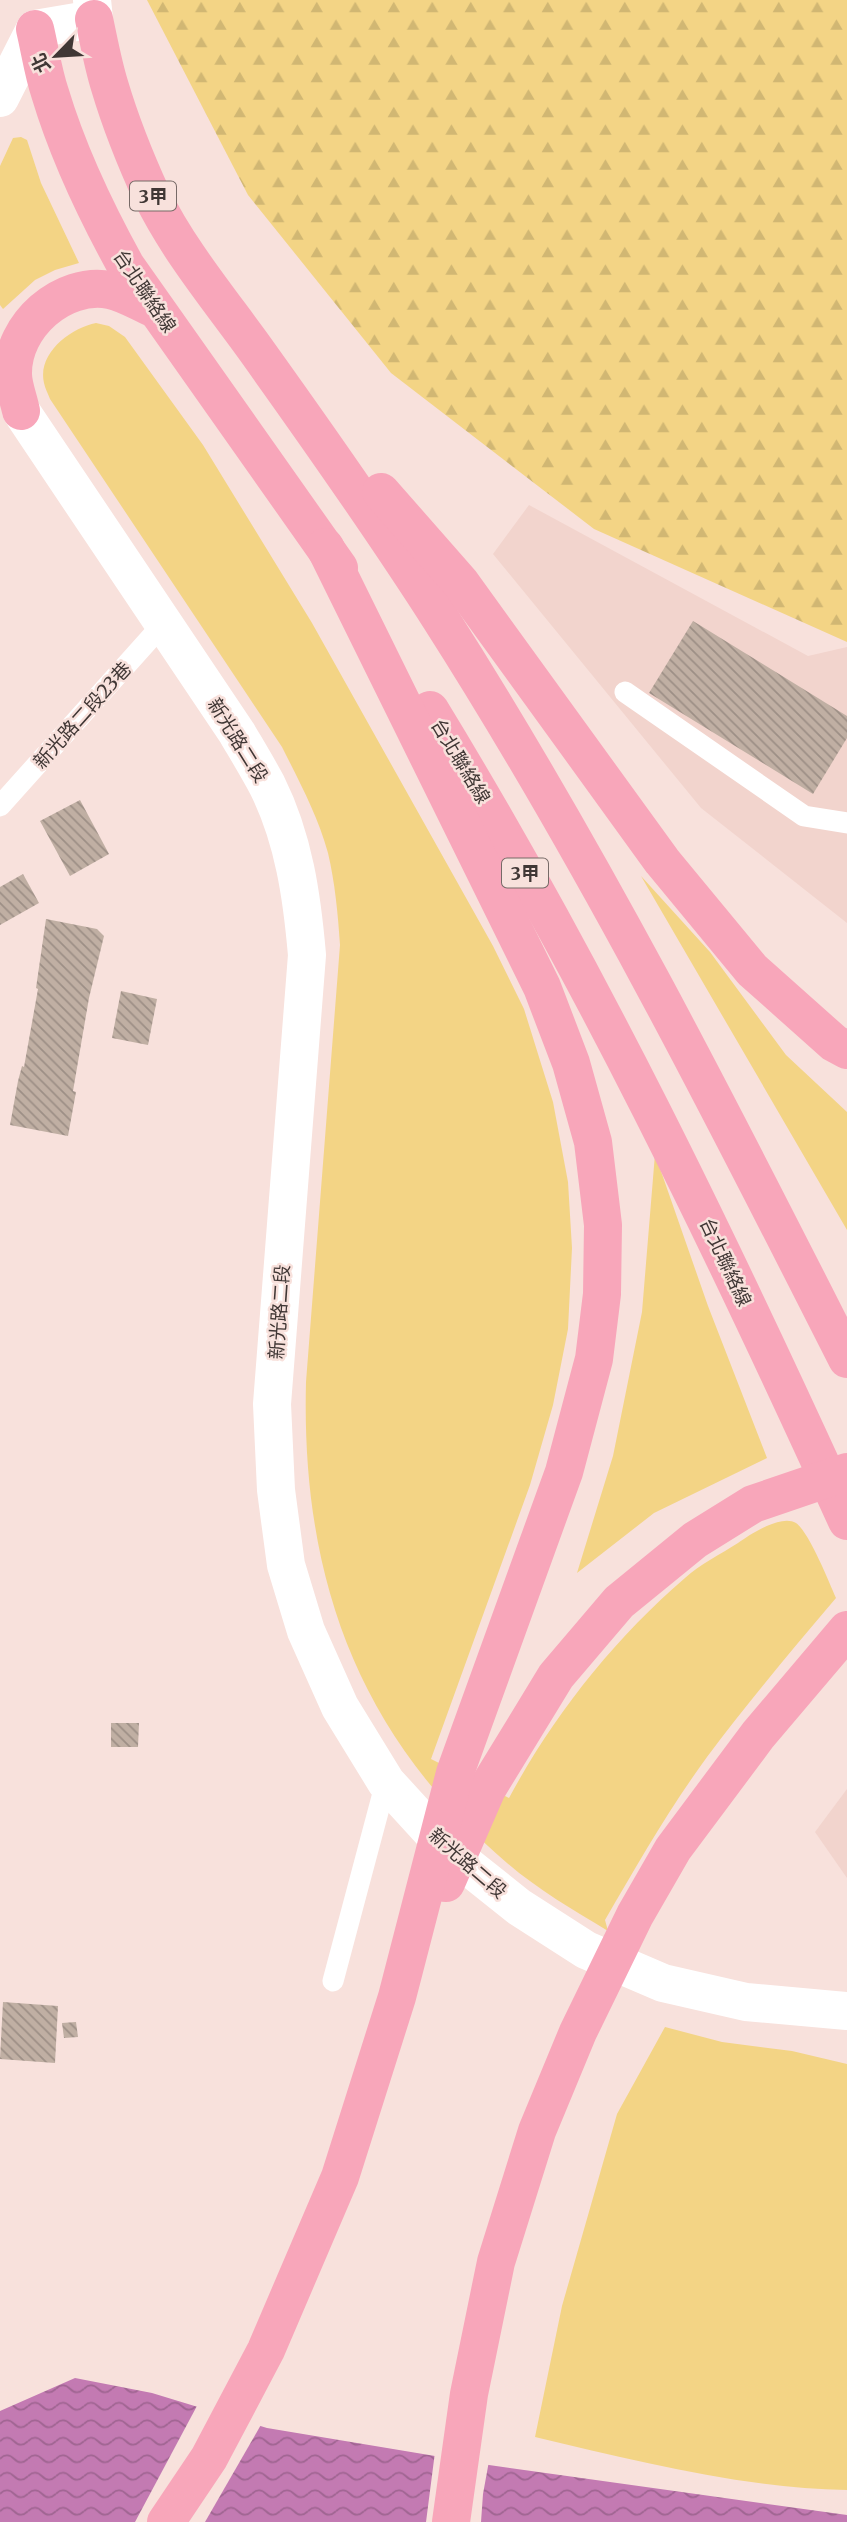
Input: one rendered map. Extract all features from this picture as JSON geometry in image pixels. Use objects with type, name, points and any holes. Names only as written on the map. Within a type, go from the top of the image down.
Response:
[{"type":"highway","name":"3甲","points":[[93,10],[109,86],[153,198],[201,275],[370,510],[519,747],[629,941],[752,1171],[847,1359]]},
{"type":"highway","name":"台北聯絡線","points":[[34,15],[49,91],[68,146],[103,223],[155,309],[326,547],[401,662],[472,779],[579,969],[837,1474],[847,1521]]},
{"type":"highway","points":[[21,411],[13,374],[18,346],[36,316],[58,299],[85,289],[111,290],[155,309]]},
{"type":"highway","points":[[257,352],[460,582],[662,860],[752,970],[834,1043],[847,1050]]},
{"type":"highway","points":[[166,2522],[209,2458],[265,2350],[340,2178],[397,1997],[471,1781],[564,1472],[594,1359],[602,1294],[603,1225],[593,1142],[571,1063],[542,987],[326,547]]},
{"type":"highway","points":[[471,1781],[619,1602],[695,1540],[753,1504],[837,1474]]},
{"type":"highway","points":[[451,2522],[469,2394],[496,2262],[537,2131],[578,2032],[635,1915],[673,1849],[758,1735],[847,1630]]},
{"type":"street","points":[[0,98],[34,15],[93,10]]},
{"type":"street","name":"新光路二段","points":[[0,371],[21,411],[237,733],[267,786],[290,845],[302,898],[307,955],[272,1404],[276,1490],[286,1565],[306,1631],[340,1707],[386,1782],[450,1852],[519,1907],[586,1950],[663,1983],[746,2002],[847,2011]]},
{"type":"lane","name":"新光路二段23巷","points":[[0,806],[163,624]]},
{"type":"lane","points":[[625,692],[804,816],[847,823]]},
{"type":"lane","points":[[333,1981],[386,1782]]},
{"type":"shaded area","points":[[529,505],[808,656],[847,647],[847,923],[701,808],[493,554]]},
{"type":"shaded area","points":[[847,1789],[847,1878],[815,1832]]},
{"type":"green space","points":[[147,0],[847,0],[847,642],[594,529],[391,373],[248,195]]},
{"type":"green space","points":[[21,137],[27,140],[41,183],[79,263],[55,270],[35,280],[3,309],[0,305],[0,166],[13,138]]},
{"type":"green space","points":[[96,323],[109,326],[125,337],[203,445],[312,623],[493,946],[524,1009],[553,1102],[568,1182],[572,1248],[568,1329],[553,1405],[530,1485],[431,1759],[509,1798],[565,1708],[634,1627],[691,1573],[766,1526],[790,1521],[801,1528],[836,1598],[754,1696],[693,1777],[605,1920],[608,1931],[543,1890],[507,1863],[455,1813],[412,1761],[376,1705],[348,1647],[328,1585],[314,1521],[307,1453],[306,1382],[340,945],[333,876],[319,826],[282,747],[50,399],[44,385],[43,372],[51,352],[76,330]]},
{"type":"green space","points":[[641,876],[710,952],[786,1055],[847,1112],[847,1230]]},
{"type":"green space","points":[[655,1154],[708,1306],[767,1458],[654,1513],[577,1573],[613,1456],[642,1312]]},
{"type":"green space","points":[[665,2027],[722,2042],[792,2051],[847,2064],[847,2490],[729,2479],[535,2437],[562,2306],[617,2114]]},
{"type":"water","points":[[75,2378],[152,2393],[267,2428],[489,2465],[847,2515],[847,2522],[0,2522],[0,2411]]},
{"type":"pier","points":[[198,2404],[262,2423],[205,2522],[135,2522]]},
{"type":"pier","points":[[435,2452],[489,2461],[481,2522],[426,2522]]},
{"type":"building","points":[[693,621],[847,716],[847,738],[813,794],[649,693]]},
{"type":"building","points":[[80,800],[109,854],[70,876],[40,821]]},
{"type":"building","points":[[23,874],[39,903],[0,925],[0,887]]},
{"type":"building","points":[[46,919],[97,929],[104,936],[89,998],[68,1136],[10,1125],[38,989],[36,988]]},
{"type":"building","points":[[121,991],[157,999],[148,1045],[112,1038]]},
{"type":"building","points":[[111,1723],[139,1723],[138,1747],[111,1747]]},
{"type":"building","points":[[3,2002],[58,2006],[55,2063],[0,2059]]},
{"type":"building","points":[[76,2022],[78,2037],[64,2038],[62,2023]]}]
